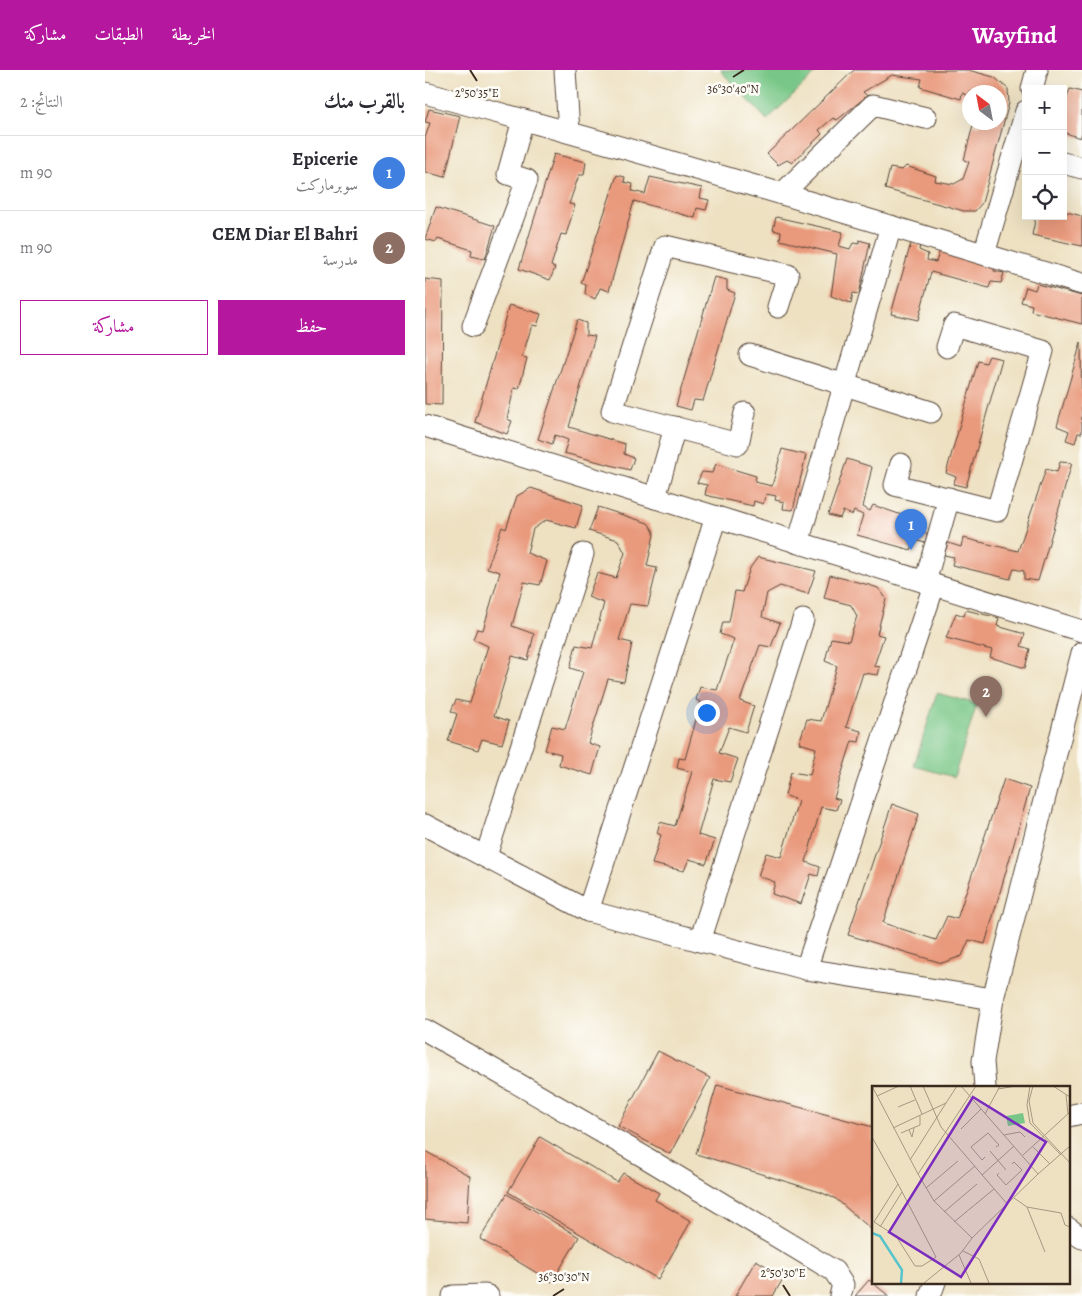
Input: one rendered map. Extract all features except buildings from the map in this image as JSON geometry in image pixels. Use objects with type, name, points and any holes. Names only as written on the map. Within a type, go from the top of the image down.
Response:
[{"type":"street","points":[[565,70],[569,132]]},
{"type":"street","points":[[1033,85],[1037,70]]},
{"type":"street","points":[[425,94],[569,132],[1082,284]]},
{"type":"street","points":[[782,194],[873,105],[926,118]]},
{"type":"street","points":[[473,326],[527,180],[508,174],[523,120]]},
{"type":"street","points":[[984,254],[1020,152],[1023,130]]},
{"type":"street","points":[[1067,164],[1082,168]]},
{"type":"street","points":[[798,543],[891,226]]},
{"type":"street","points":[[745,413],[738,444],[612,410],[665,246],[788,275],[778,307]]},
{"type":"street","points":[[901,464],[895,485],[997,511],[1043,350],[954,325],[947,347]]},
{"type":"street","points":[[750,355],[931,412]]},
{"type":"street","points":[[425,426],[1082,631]]},
{"type":"street","points":[[655,498],[675,427]]},
{"type":"street","points":[[806,969],[929,584],[949,498]]},
{"type":"street","points":[[588,911],[716,518]]},
{"type":"street","points":[[486,856],[583,554]]},
{"type":"street","points":[[701,942],[803,620]]},
{"type":"street","points":[[985,1086],[983,1061],[993,999],[1082,653]]},
{"type":"street","points":[[425,825],[588,911],[806,969],[993,999]]},
{"type":"street","points":[[425,1030],[648,1159],[833,1271],[843,1285],[841,1296]]},
{"type":"street","points":[[1069,1116],[1082,1113]]},
{"type":"street","points":[[1069,1229],[1082,1238]]},
{"type":"street","points":[[930,1296],[934,1284]]},
{"type":"street","points":[[453,1296],[488,1296]]},
{"type":"green space","points":[[720,70],[819,70],[767,120]]},
{"type":"green space","points":[[937,693],[977,704],[954,777],[914,766]]},
{"type":"place","name":"Epicerie","points":[[911,550]]},
{"type":"place","name":"CEM Diar El Bahri","points":[[986,717]]}]
